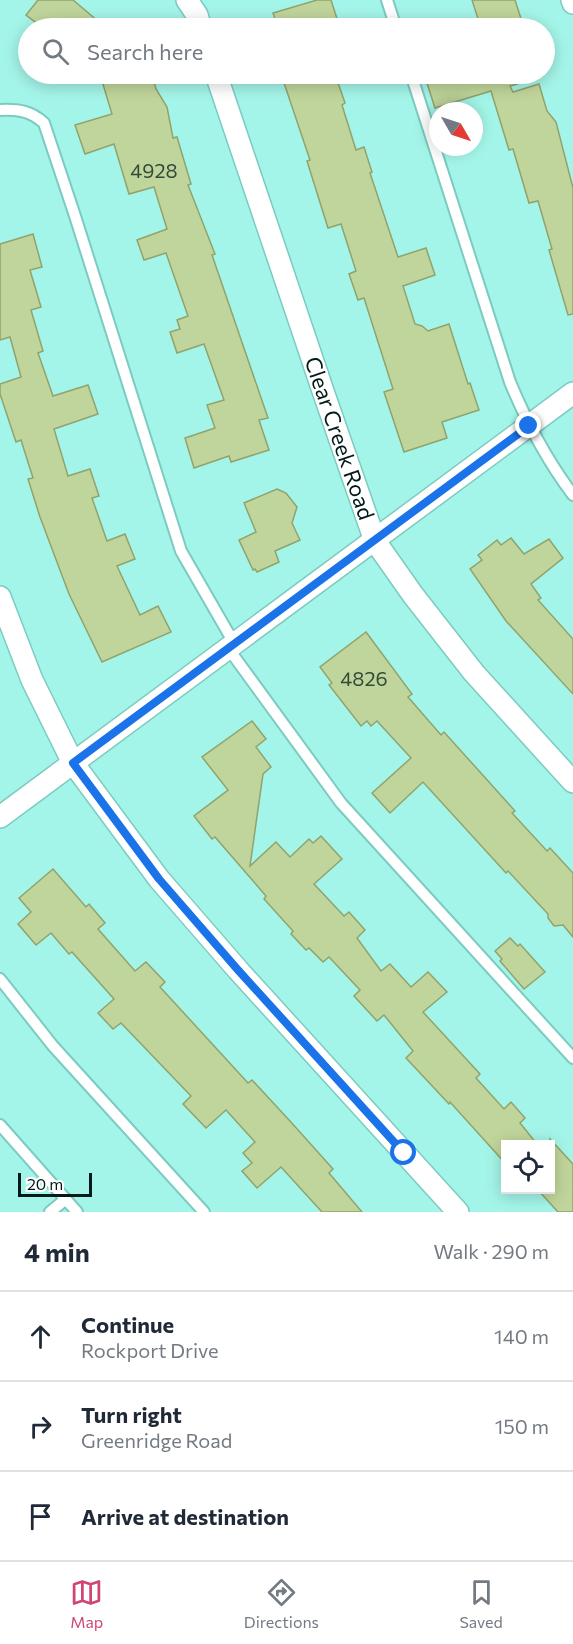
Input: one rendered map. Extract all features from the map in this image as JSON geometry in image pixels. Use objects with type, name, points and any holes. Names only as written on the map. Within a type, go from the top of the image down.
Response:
[{"type":"street","points":[[188,0],[198,18]]},
{"type":"street","name":"Clear Creek Road","points":[[219,84],[375,541],[413,595],[474,673],[573,782]]},
{"type":"street","points":[[0,817],[573,393]]},
{"type":"street","points":[[0,597],[32,680],[73,763],[159,879],[238,970],[458,1212]]},
{"type":"lane","points":[[387,0],[393,18]]},
{"type":"lane","points":[[414,84],[510,382],[529,426],[551,466],[573,495]]},
{"type":"lane","points":[[0,110],[14,109],[34,115],[44,123],[181,551],[231,645],[340,803],[573,1058]]},
{"type":"lane","points":[[0,979],[53,1046],[204,1212]]},
{"type":"lane","points":[[0,1125],[77,1212]]},
{"type":"lane","points":[[50,1212],[66,1199]]},
{"type":"building","points":[[38,0],[73,0],[94,18],[30,18],[26,15]]},
{"type":"building","points":[[317,0],[331,0],[337,18],[275,18],[273,13]]},
{"type":"building","points":[[472,0],[515,0],[521,18],[478,18]]},
{"type":"building","points":[[103,84],[155,84],[167,107],[173,138],[177,137],[191,184],[188,185],[215,254],[212,255],[268,418],[259,420],[269,450],[231,462],[229,456],[194,468],[185,438],[215,428],[207,405],[224,400],[204,344],[177,353],[170,332],[180,329],[177,320],[188,316],[166,253],[144,260],[137,240],[167,229],[154,187],[129,194],[114,144],[85,154],[75,125],[112,114]]},
{"type":"building","points":[[284,84],[338,84],[345,103],[342,105],[356,150],[364,147],[372,172],[370,173],[398,257],[426,248],[435,275],[403,286],[415,324],[428,331],[449,324],[468,384],[470,383],[479,410],[442,422],[447,438],[404,452],[384,392],[393,389],[364,298],[358,300],[349,274],[356,271],[341,224],[328,228],[307,161],[310,160]]},
{"type":"building","points":[[427,84],[517,84],[510,86],[513,92],[539,84],[547,111],[556,122],[573,188],[573,314],[568,315],[549,250],[552,249],[538,201],[529,203],[513,149],[509,150],[491,91],[455,102],[433,102]]},
{"type":"building","points":[[33,234],[42,267],[30,270],[41,307],[31,310],[43,351],[38,353],[53,396],[88,385],[98,414],[54,429],[68,476],[90,469],[99,496],[92,498],[107,541],[125,534],[135,559],[117,566],[140,615],[158,606],[171,632],[102,662],[69,594],[28,479],[33,478],[21,440],[16,442],[0,394],[0,384],[21,377],[10,337],[0,340],[0,244]]},
{"type":"building","points":[[277,489],[286,493],[297,507],[292,523],[300,540],[275,551],[279,562],[257,572],[253,570],[239,540],[256,532],[244,503]]},
{"type":"building","points":[[511,538],[524,554],[549,539],[563,558],[531,584],[541,598],[538,600],[573,639],[573,694],[506,621],[470,569],[482,560],[478,555],[497,540],[501,545]]},
{"type":"building","points":[[366,632],[412,694],[408,697],[441,735],[444,732],[515,811],[512,813],[547,851],[550,848],[573,873],[573,937],[563,925],[554,926],[548,914],[508,871],[506,873],[423,782],[390,813],[372,793],[411,758],[377,721],[371,726],[367,721],[361,726],[329,685],[332,683],[320,667]]},
{"type":"building","points":[[252,721],[266,739],[256,747],[271,767],[263,774],[250,866],[276,842],[290,857],[309,839],[313,843],[321,836],[342,859],[314,884],[344,916],[349,912],[365,930],[357,938],[381,971],[390,964],[411,987],[428,972],[447,992],[423,1012],[480,1074],[476,1078],[504,1109],[511,1102],[525,1118],[520,1123],[534,1140],[501,1140],[501,1158],[406,1058],[413,1051],[384,1015],[377,1021],[354,996],[360,990],[329,957],[323,962],[309,948],[306,950],[291,934],[293,931],[264,899],[266,896],[215,837],[212,839],[194,816],[228,790],[202,757]]},
{"type":"building","points":[[53,869],[86,907],[89,904],[105,923],[98,929],[135,971],[146,962],[165,982],[160,987],[248,1083],[252,1080],[290,1121],[333,1169],[329,1173],[362,1212],[322,1212],[281,1167],[257,1188],[242,1171],[252,1163],[243,1153],[255,1142],[226,1110],[206,1128],[183,1104],[191,1096],[121,1023],[113,1029],[98,1013],[114,999],[72,952],[69,954],[51,933],[36,945],[18,924],[31,912],[19,898]]},
{"type":"building","points":[[510,938],[518,946],[520,944],[545,972],[524,989],[500,961],[502,959],[495,951]]},
{"type":"building","points":[[555,1144],[573,1164],[573,1212],[558,1212],[542,1194],[555,1194]]},
{"type":"route","points":[[404,1153],[159,879],[73,763],[529,426]]}]
